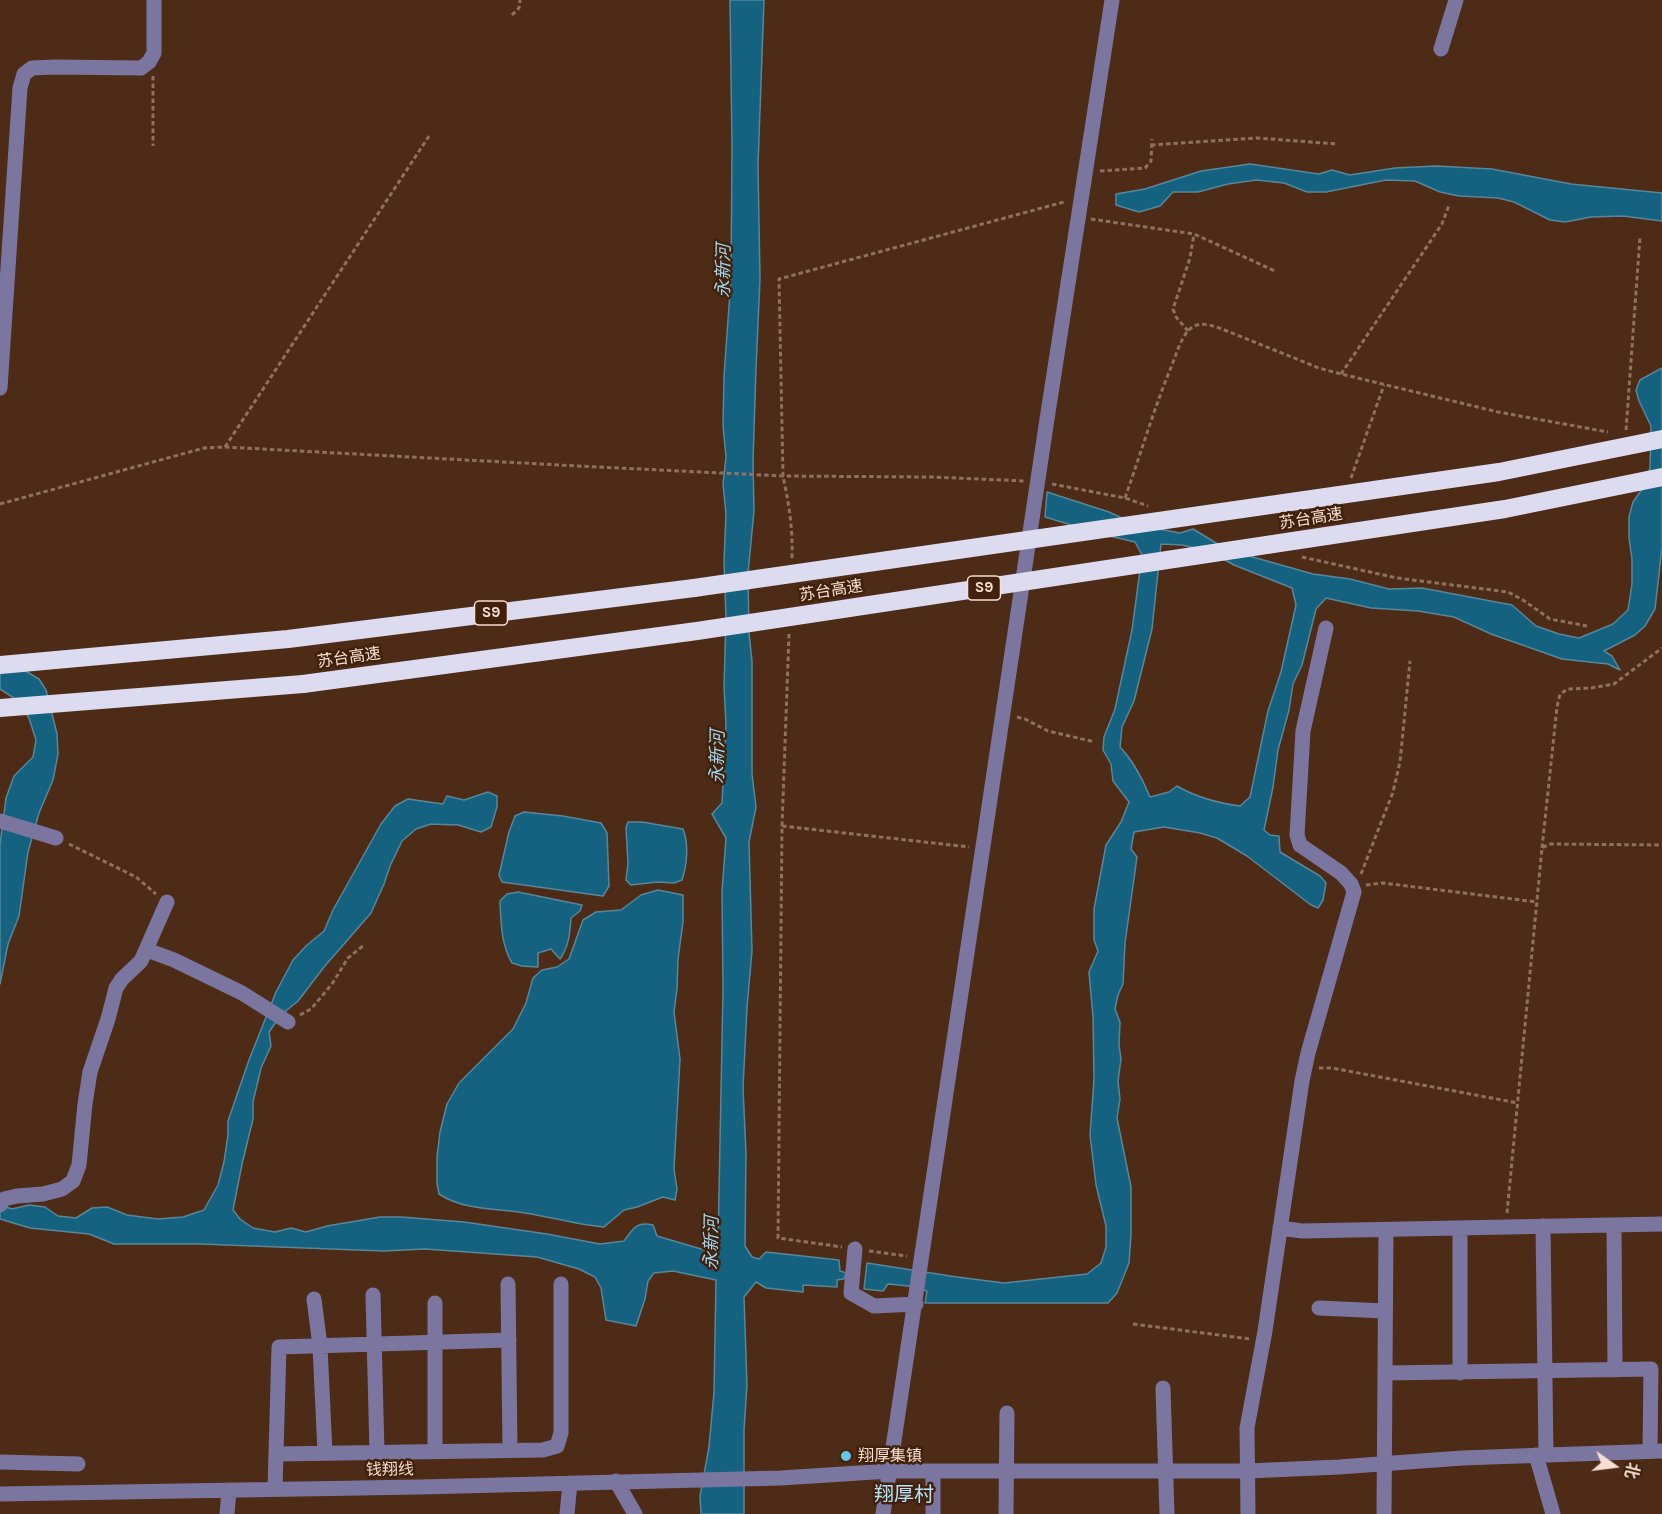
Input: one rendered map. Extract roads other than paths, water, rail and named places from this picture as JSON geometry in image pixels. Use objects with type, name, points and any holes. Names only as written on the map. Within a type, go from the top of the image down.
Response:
[{"type":"highway","name":"苏台高速","points":[[0,664],[288,639],[694,588],[1499,472],[1662,439]]},
{"type":"highway","name":"苏台高速","points":[[0,708],[303,684],[697,631],[1505,509],[1662,477]]},
{"type":"street","points":[[0,388],[20,88],[24,74],[32,68],[141,68],[149,62],[154,53],[153,0]]},
{"type":"street","points":[[884,1514],[1112,0]]},
{"type":"street","points":[[1441,49],[1456,0]]},
{"type":"street","points":[[1248,1514],[1247,1428],[1263,1340],[1305,1067],[1354,892],[1351,884],[1341,873],[1300,845],[1297,835],[1303,731],[1326,628]]},
{"type":"street","points":[[0,821],[50,836]]},
{"type":"street","points":[[2,1202],[17,1196],[62,1190],[73,1180],[79,1165],[90,1072],[116,988],[141,961],[167,902]]},
{"type":"street","points":[[147,950],[174,960],[242,993],[288,1022]]},
{"type":"street","points":[[1280,1228],[1302,1231],[1662,1224]]},
{"type":"street","points":[[1614,1225],[1615,1370]]},
{"type":"street","points":[[1543,1226],[1544,1372],[1541,1455],[1553,1514]]},
{"type":"street","points":[[1460,1228],[1460,1373]]},
{"type":"street","points":[[1384,1514],[1386,1230]]},
{"type":"street","points":[[854,1255],[851,1293],[874,1306],[916,1304]]},
{"type":"street","points":[[508,1284],[510,1450]]},
{"type":"street","points":[[277,1454],[543,1450],[557,1446],[561,1433],[561,1284]]},
{"type":"street","points":[[373,1295],[377,1452]]},
{"type":"street","points":[[314,1299],[320,1346],[325,1453]]},
{"type":"street","points":[[435,1303],[435,1451]]},
{"type":"street","points":[[1319,1308],[1385,1311]]},
{"type":"street","points":[[275,1489],[279,1347],[509,1340]]},
{"type":"street","points":[[1384,1373],[1651,1369],[1656,1451]]},
{"type":"street","points":[[1162,1388],[1167,1514]]},
{"type":"street","points":[[1006,1413],[1006,1514]]},
{"type":"street","name":"钱翔线","points":[[0,1494],[420,1488],[781,1478],[890,1471],[1248,1471],[1656,1451]]},
{"type":"street","points":[[0,1462],[78,1464]]},
{"type":"street","points":[[933,1471],[933,1514]]},
{"type":"street","points":[[616,1481],[635,1514]]},
{"type":"street","points":[[567,1514],[570,1483]]},
{"type":"street","points":[[227,1514],[229,1490]]},
{"type":"water","points":[[730,0],[764,0],[758,165],[760,279],[753,461],[754,511],[748,573],[752,661],[752,774],[756,807],[749,842],[752,951],[743,1088],[746,1153],[745,1246],[752,1257],[759,1259],[766,1252],[839,1260],[840,1271],[846,1273],[844,1279],[837,1280],[837,1287],[803,1285],[803,1292],[766,1288],[756,1282],[744,1297],[747,1385],[744,1430],[744,1514],[701,1514],[700,1496],[709,1447],[714,1392],[716,1280],[673,1271],[654,1273],[648,1281],[636,1326],[606,1320],[601,1288],[595,1277],[579,1269],[537,1257],[425,1249],[384,1251],[200,1244],[114,1244],[89,1234],[30,1228],[0,1219],[0,1205],[12,1209],[29,1205],[45,1207],[58,1216],[76,1218],[92,1208],[107,1207],[127,1215],[158,1219],[183,1217],[204,1210],[218,1185],[224,1162],[228,1121],[276,992],[293,960],[324,931],[333,910],[381,824],[395,806],[408,799],[443,804],[447,796],[464,800],[488,792],[497,796],[497,807],[491,827],[481,832],[458,825],[431,824],[416,829],[402,841],[371,913],[298,1001],[281,1015],[269,1032],[271,1046],[261,1068],[253,1102],[253,1119],[233,1210],[240,1219],[253,1228],[275,1232],[291,1228],[306,1232],[380,1217],[401,1217],[464,1222],[600,1244],[624,1241],[636,1227],[648,1224],[653,1225],[657,1236],[708,1251],[718,1244],[723,990],[722,891],[726,838],[712,814],[722,803],[726,725],[724,561],[726,514],[723,484],[726,457],[723,425],[731,278]]},
{"type":"water","points":[[1250,164],[1319,174],[1332,170],[1350,175],[1395,168],[1436,166],[1492,169],[1571,184],[1662,193],[1662,221],[1623,216],[1591,217],[1565,222],[1550,220],[1514,202],[1498,198],[1459,196],[1440,192],[1415,181],[1386,180],[1326,192],[1307,192],[1284,183],[1256,180],[1198,192],[1173,192],[1160,206],[1139,212],[1116,205],[1116,194],[1145,189],[1201,171]]},
{"type":"water","points":[[1662,368],[1662,547],[1655,609],[1645,626],[1635,635],[1604,651],[1612,656],[1620,670],[1608,664],[1562,659],[1491,634],[1454,617],[1418,611],[1371,608],[1326,598],[1316,609],[1302,665],[1293,684],[1289,710],[1278,750],[1264,830],[1270,835],[1279,836],[1280,852],[1320,876],[1326,883],[1323,900],[1318,908],[1247,856],[1217,838],[1164,827],[1134,832],[1131,849],[1137,857],[1125,943],[1123,984],[1115,1009],[1120,1022],[1121,1059],[1117,1118],[1131,1187],[1129,1263],[1117,1293],[1108,1303],[925,1303],[927,1291],[908,1286],[888,1284],[883,1291],[864,1289],[867,1263],[1004,1283],[1087,1274],[1101,1263],[1106,1247],[1106,1226],[1096,1185],[1090,1135],[1094,1079],[1093,1017],[1089,972],[1098,951],[1094,940],[1094,909],[1106,845],[1121,822],[1129,802],[1113,781],[1111,764],[1103,750],[1104,737],[1115,709],[1132,630],[1142,555],[1135,542],[1045,517],[1047,492],[1109,512],[1137,525],[1180,533],[1193,529],[1221,546],[1313,574],[1350,579],[1389,589],[1422,588],[1512,605],[1536,626],[1579,638],[1613,624],[1628,610],[1632,584],[1629,517],[1633,502],[1645,485],[1650,468],[1651,426],[1636,390],[1640,380]],"holes":[[[1161,544],[1182,545],[1209,551],[1234,565],[1292,588],[1296,605],[1281,672],[1268,711],[1250,797],[1240,806],[1192,794],[1177,786],[1169,792],[1150,797],[1137,771],[1120,747],[1122,727],[1134,701],[1152,629]]]},
{"type":"water","points":[[22,669],[39,679],[46,690],[57,734],[58,754],[53,780],[39,813],[28,852],[19,916],[8,944],[0,984],[0,844],[6,798],[14,776],[33,757],[36,740],[29,718],[17,700],[0,689],[0,673]]},
{"type":"water","points":[[524,812],[601,823],[607,833],[609,886],[603,896],[502,882],[499,875],[509,832],[515,816]]},
{"type":"water","points":[[628,822],[683,829],[687,854],[682,880],[674,883],[631,885],[626,880]]},
{"type":"water","points":[[658,890],[683,895],[683,922],[674,1012],[680,1059],[674,1169],[677,1189],[675,1200],[663,1197],[624,1210],[604,1227],[470,1206],[439,1194],[437,1157],[447,1104],[459,1083],[513,1029],[526,1003],[533,978],[542,970],[557,967],[569,959],[583,920],[596,912],[621,910],[641,895]]},
{"type":"water","points":[[518,892],[582,905],[580,911],[571,918],[567,944],[560,959],[551,949],[538,953],[538,967],[512,963],[504,941],[500,901],[507,894]]},
{"type":"place","name":"翔厚集镇","points":[[846,1456]]},
{"type":"district","name":"翔厚村","points":[[904,1495]]},
{"type":"water label","name":"永新河","points":[[724,271]]},
{"type":"water label","name":"永新河","points":[[718,757]]},
{"type":"water label","name":"永新河","points":[[712,1243]]}]
